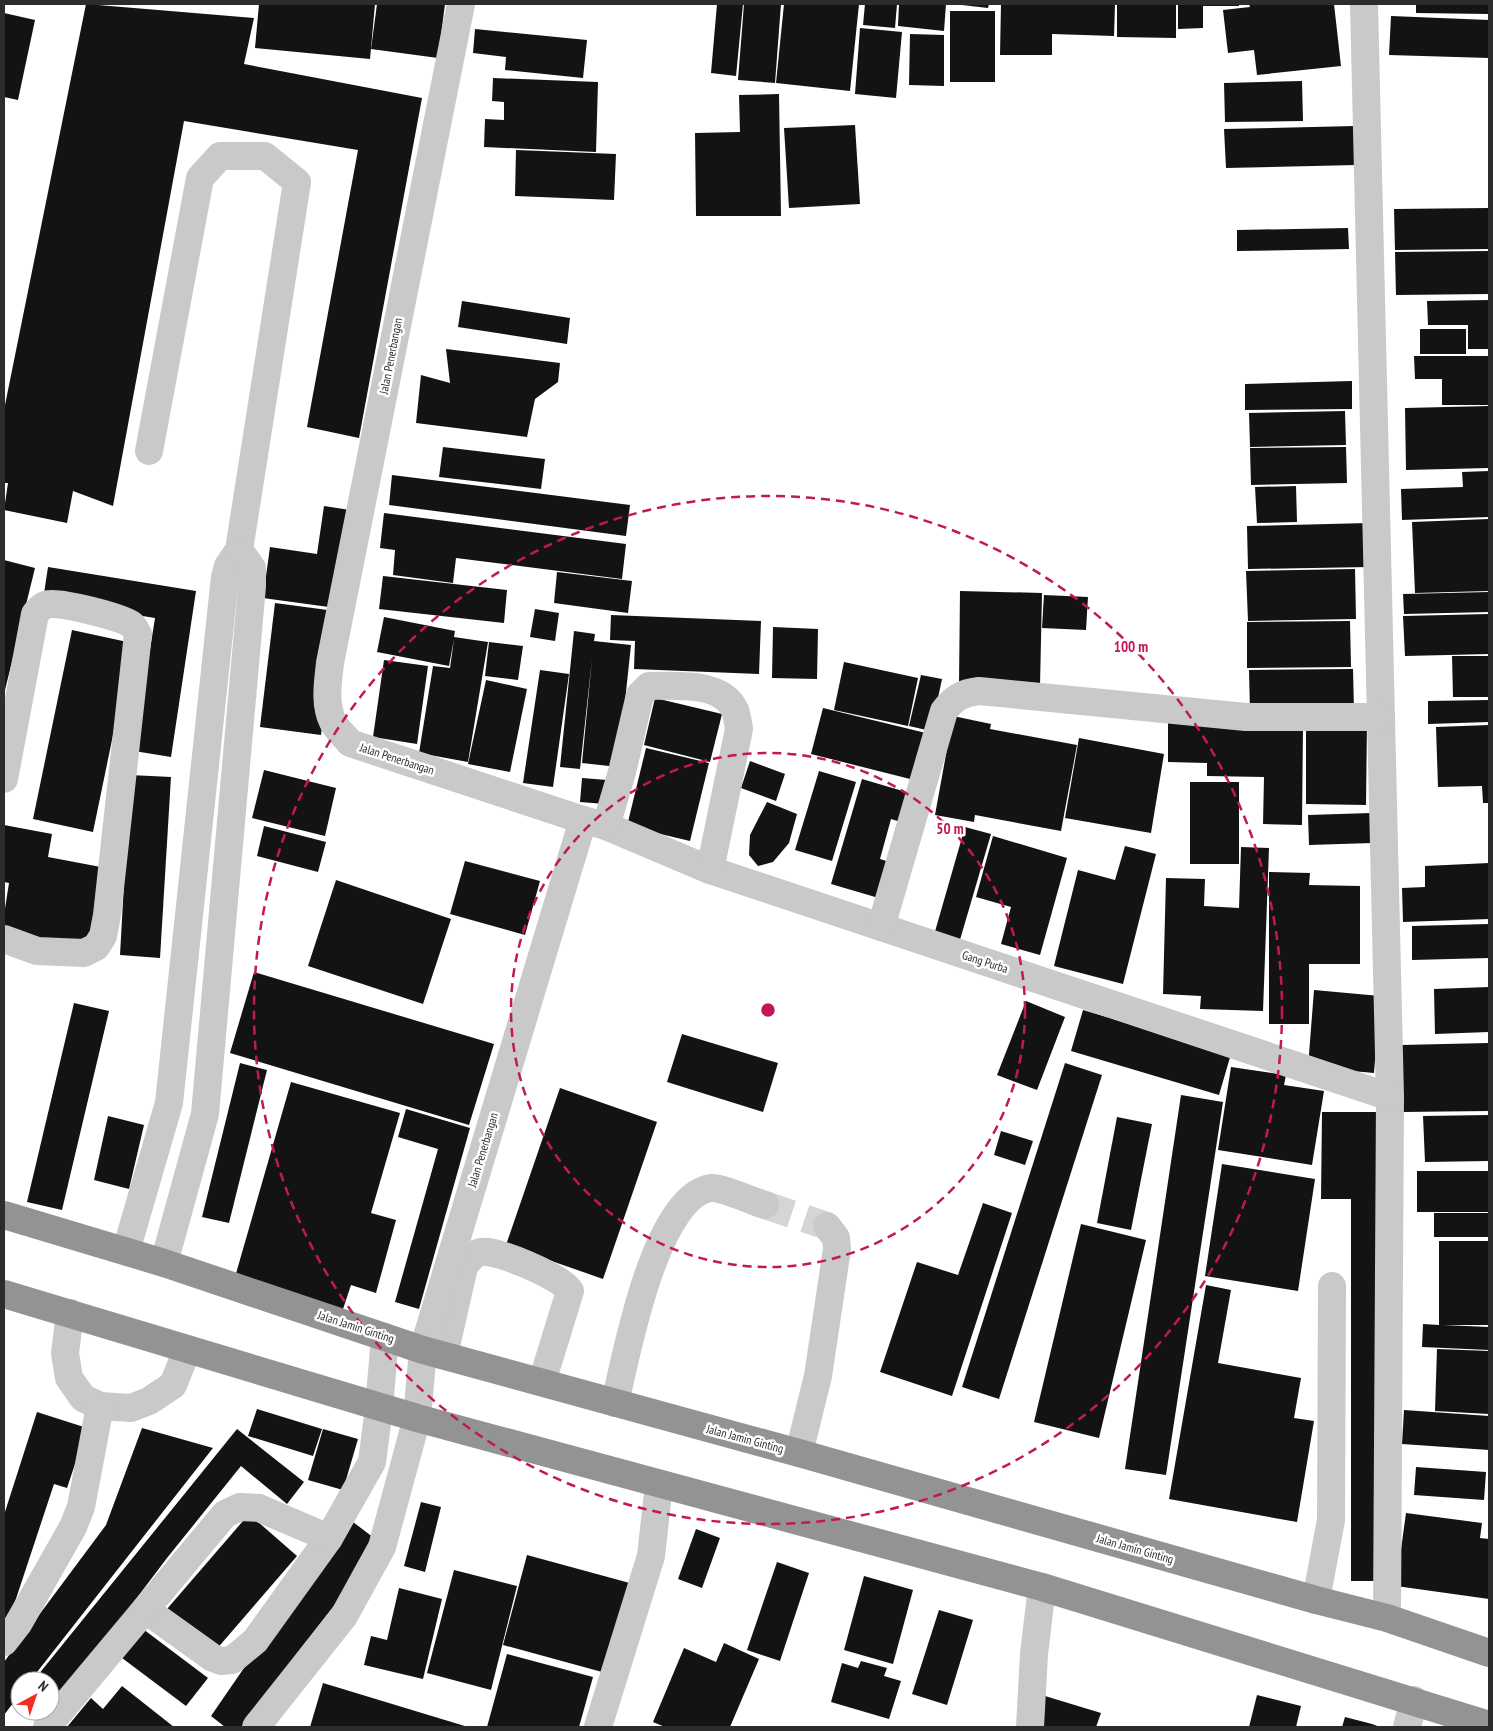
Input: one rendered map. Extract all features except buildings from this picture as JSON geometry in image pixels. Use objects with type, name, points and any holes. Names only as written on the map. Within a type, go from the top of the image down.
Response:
[{"type":"highway","name":"Jalan Jamin Ginting","points":[[4,1215],[164,1263],[433,1352],[799,1453],[1316,1600],[1387,1618],[1489,1653]]},
{"type":"highway","points":[[4,1294],[380,1408],[1042,1587],[1414,1700],[1489,1725]]},
{"type":"street","name":"Jalan Penerbangan","points":[[433,1352],[594,823],[350,743],[333,722],[328,703],[327,686],[330,663],[460,4]]},
{"type":"street","points":[[1364,4],[1390,1098],[1387,1618]]},
{"type":"street","points":[[126,1252],[169,1103],[225,577],[228,566],[239,550],[297,182],[265,156],[220,156],[200,178],[149,451]]},
{"type":"street","points":[[164,1263],[205,1114],[252,586],[252,568],[239,550]]},
{"type":"street","points":[[4,779],[34,614],[40,607],[50,604],[59,605],[100,613],[132,625],[138,634],[107,915],[103,936],[96,947],[84,952],[37,951],[4,939]]},
{"type":"street","points":[[594,823],[622,772],[634,713],[644,689],[649,686],[687,686],[719,693],[734,709],[739,729],[710,870]]},
{"type":"street","points":[[881,927],[944,711],[953,699],[966,692],[979,691],[1246,717],[1381,717]]},
{"type":"street","name":"Gang Purba","points":[[594,823],[710,870],[1390,1098]]},
{"type":"street","points":[[615,1403],[636,1316],[659,1246],[682,1204],[697,1192],[712,1187],[765,1205]]},
{"type":"street","points":[[799,1453],[818,1376],[837,1249],[836,1238],[827,1226]]},
{"type":"street","points":[[256,1727],[344,1616],[382,1547],[433,1352],[464,1267],[472,1256],[482,1252],[526,1264],[558,1279],[570,1291],[542,1382]]},
{"type":"street","points":[[1316,1600],[1331,1520],[1332,1286]]},
{"type":"street","points":[[70,1313],[65,1352],[69,1378],[83,1398],[100,1406],[131,1408],[149,1401],[173,1386],[187,1350]]},
{"type":"street","points":[[146,1610],[213,1658],[220,1661],[232,1660],[255,1642],[329,1538],[357,1492],[372,1462],[380,1408],[385,1337]]},
{"type":"street","points":[[4,1642],[18,1624],[73,1527],[81,1507],[100,1406]]},
{"type":"street","points":[[598,1727],[651,1556],[659,1484]]},
{"type":"street","points":[[47,1727],[226,1514],[240,1507],[259,1508],[329,1538]]},
{"type":"street","points":[[1030,1727],[1034,1654],[1042,1587]]},
{"type":"street","points":[[1406,1727],[1414,1700]]},
{"type":"tunnel","points":[[765,1205],[827,1226]]}]
